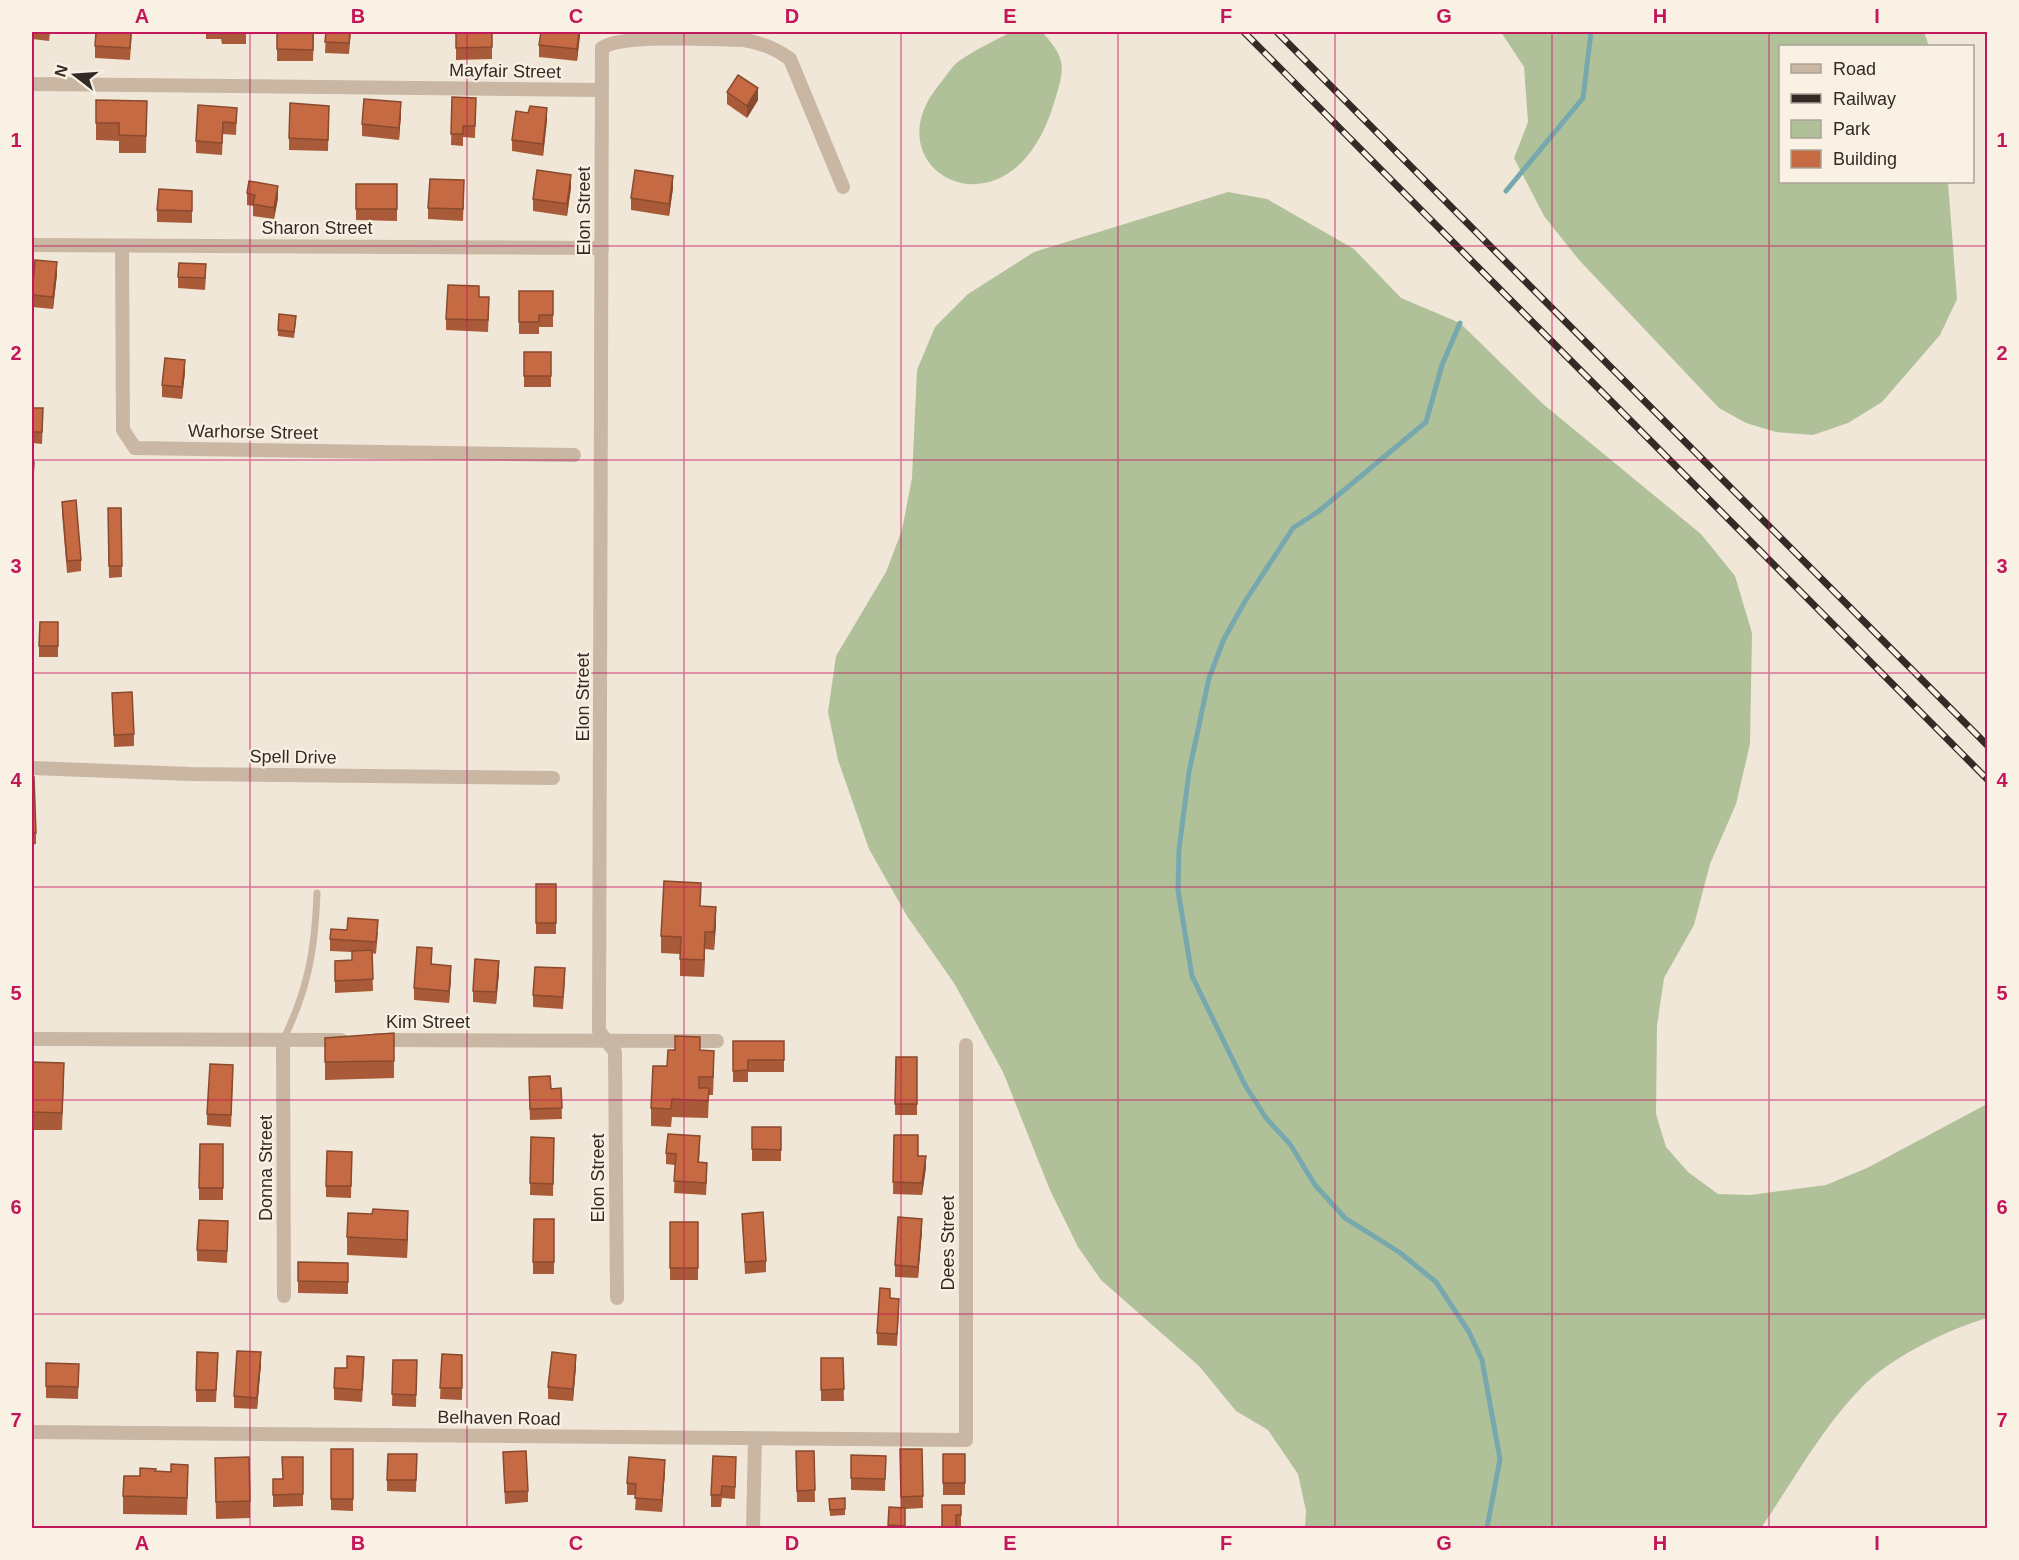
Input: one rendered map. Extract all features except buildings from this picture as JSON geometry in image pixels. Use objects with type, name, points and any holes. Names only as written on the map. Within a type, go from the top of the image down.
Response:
[{"type":"street","points":[[601,90],[602,48],[611,42],[744,40],[761,42],[777,49],[790,59],[843,187]]},
{"type":"street","name":"Mayfair Street","points":[[32,84],[601,90]]},
{"type":"street","name":"Elon Street","points":[[601,90],[599,1031],[615,1052],[617,1298]]},
{"type":"street","name":"Sharon Street","points":[[32,246],[602,248]]},
{"type":"street","name":"Warhorse Street","points":[[122,247],[123,430],[135,448],[574,455]]},
{"type":"street","name":"Spell Drive","points":[[32,768],[191,774],[554,778]]},
{"type":"street","name":"Kim Street","points":[[32,1040],[717,1041]]},
{"type":"street","name":"Donna Street","points":[[283,1040],[284,1296]]},
{"type":"street","name":"Dees Street","points":[[966,1045],[966,1440]]},
{"type":"street","name":"Belhaven Road","points":[[32,1432],[484,1435],[755,1440],[966,1440]]},
{"type":"street","points":[[753,1528],[755,1440]]},
{"type":"lane","points":[[283,1040],[300,1007],[312,961],[317,892]]},
{"type":"green space","points":[[1011,32],[1042,32],[1057,51],[1062,66],[1053,106],[1033,149],[1007,174],[980,184],[954,181],[933,167],[921,145],[921,117],[938,86],[956,63]]},
{"type":"green space","points":[[1501,32],[1924,32],[1929,45],[1779,45],[1779,183],[1948,183],[1957,299],[1940,335],[1882,402],[1848,423],[1813,435],[1776,432],[1746,423],[1719,408],[1579,260],[1544,216],[1514,158],[1528,122],[1524,67]]},
{"type":"green space","points":[[1228,192],[1267,199],[1354,249],[1401,298],[1460,323],[1543,404],[1701,534],[1735,576],[1752,633],[1750,744],[1736,804],[1710,864],[1694,925],[1664,978],[1657,1026],[1656,1114],[1666,1147],[1688,1172],[1718,1194],[1750,1195],[1826,1185],[1867,1168],[1987,1104],[1987,1318],[1956,1329],[1907,1353],[1866,1383],[1823,1434],[1761,1528],[1305,1528],[1306,1511],[1298,1474],[1268,1430],[1236,1411],[1199,1366],[1101,1280],[1078,1247],[1050,1190],[1003,1072],[954,983],[907,916],[869,849],[838,760],[828,712],[836,656],[886,572],[902,530],[912,478],[917,370],[935,327],[968,294],[1034,252]]},
{"type":"waterway","points":[[1506,191],[1583,98],[1591,32]]},
{"type":"waterway","points":[[1460,323],[1442,365],[1426,422],[1319,511],[1293,528],[1244,603],[1224,639],[1209,678],[1189,772],[1179,850],[1178,890],[1192,976],[1245,1085],[1266,1118],[1290,1144],[1315,1185],[1345,1218],[1399,1252],[1436,1282],[1469,1332],[1482,1360],[1500,1459],[1487,1528]]},
{"type":"railway","points":[[1244,32],[1988,780]]},
{"type":"railway","points":[[1277,32],[1988,746]]}]
